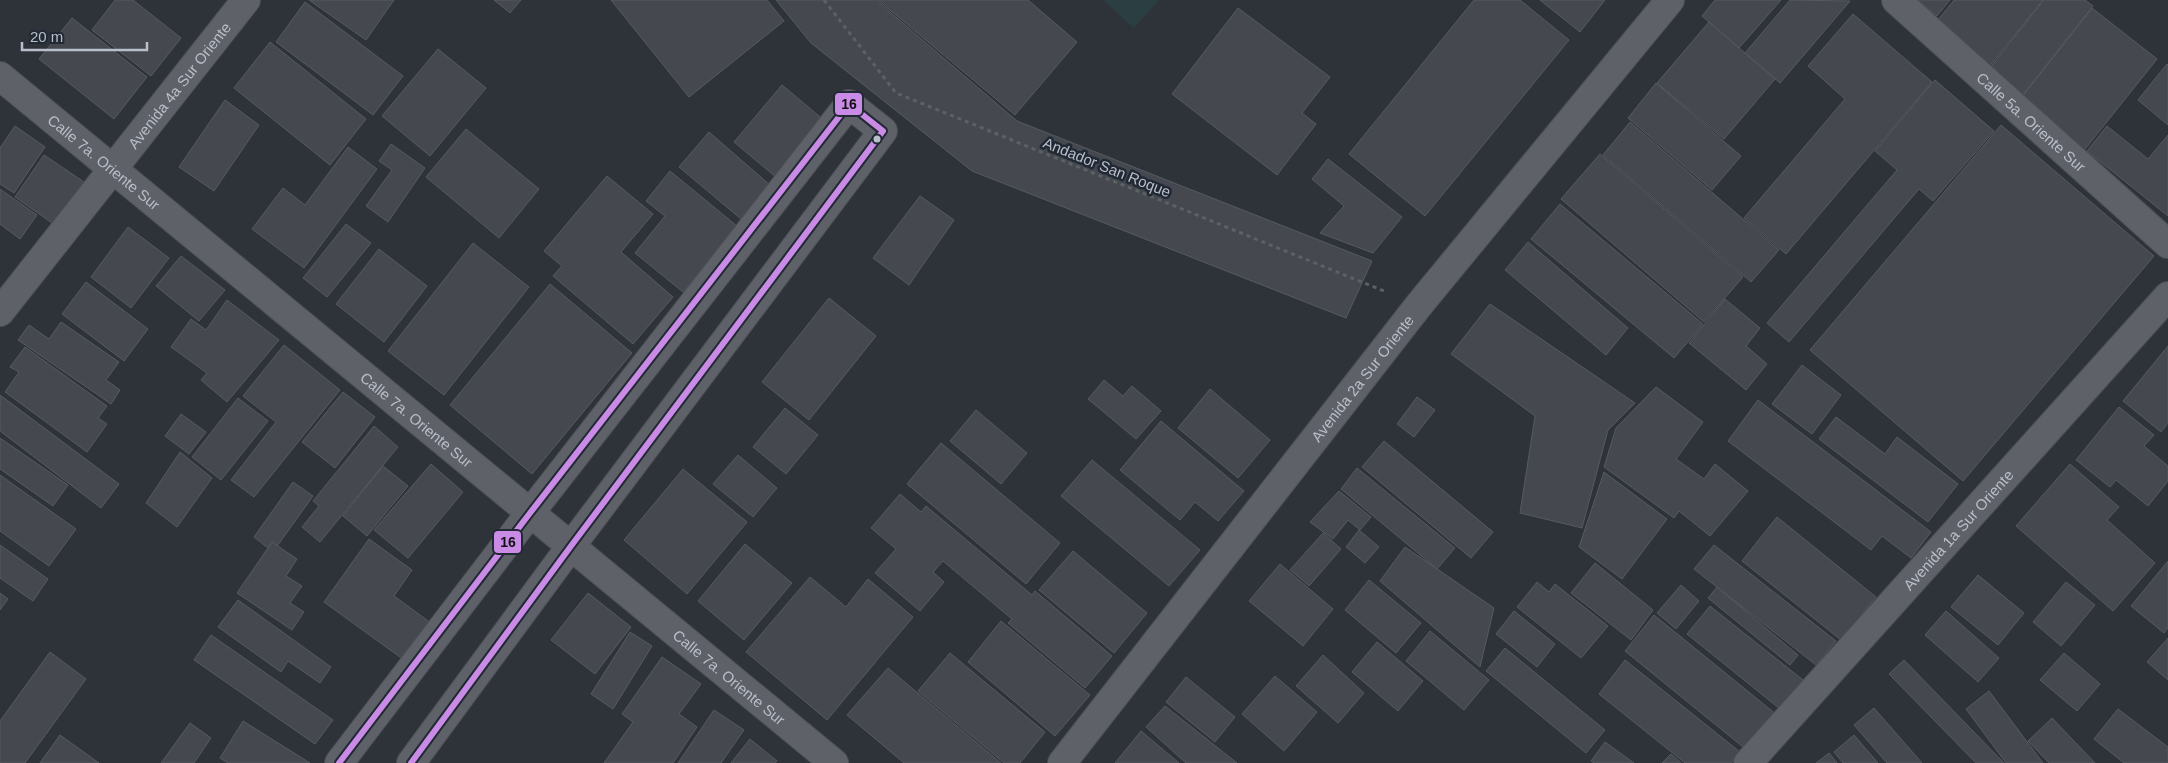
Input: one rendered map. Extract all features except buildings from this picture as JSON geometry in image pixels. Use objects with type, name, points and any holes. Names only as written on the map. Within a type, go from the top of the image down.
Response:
[{"type":"street","name":"Avenida 4a Sur Oriente","points":[[0,312],[246,0]]},
{"type":"street","name":"Avenida 2a Sur Oriente","points":[[1062,763],[1419,305],[1670,0]]},
{"type":"street","name":"Calle 5a. Oriente Sur","points":[[1896,0],[2168,244]]},
{"type":"street","name":"Calle 7a. Oriente Sur","points":[[0,76],[834,763]]},
{"type":"street","points":[[339,763],[530,513],[849,104],[883,131],[571,546],[412,763]]},
{"type":"street","name":"Avenida 1a Sur Oriente","points":[[1748,763],[2168,296]]},
{"type":"path","name":"Andador San Roque","points":[[824,0],[896,93],[1419,305]]},
{"type":"shaded area","points":[[1103,0],[1159,0],[1134,28]]},
{"type":"transit line","name":"16","points":[[339,763],[530,513],[849,104],[883,131],[571,546],[411,763]]}]
